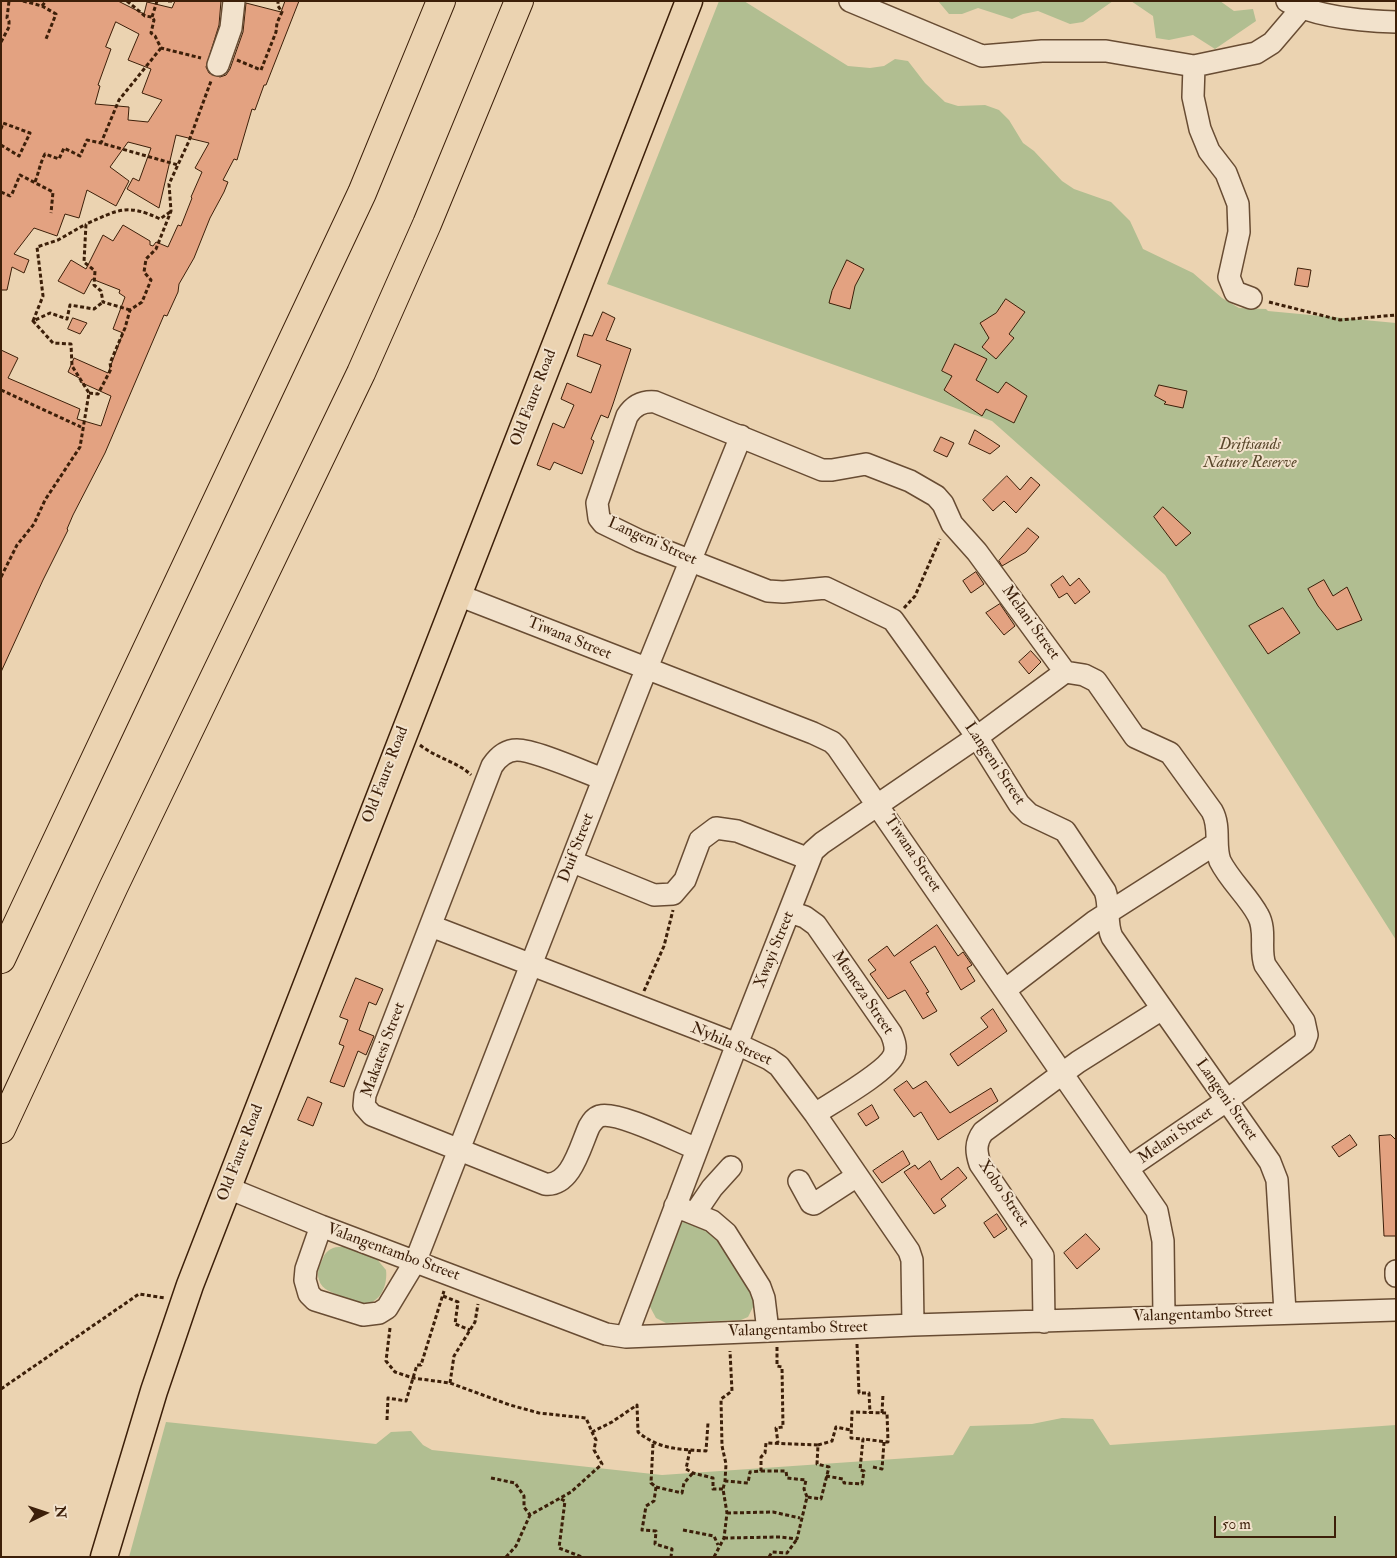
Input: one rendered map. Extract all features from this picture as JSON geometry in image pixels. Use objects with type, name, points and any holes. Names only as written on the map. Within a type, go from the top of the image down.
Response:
[{"type":"highway","points":[[1,959],[358,202],[441,1]]},
{"type":"highway","points":[[1,1128],[114,886],[361,373],[427,224],[519,1]]},
{"type":"main road","name":"Old Faure Road","points":[[104,1557],[178,1319],[689,1]]},
{"type":"street","points":[[220,59],[231,28],[234,1]]},
{"type":"street","points":[[850,1],[982,56],[1042,50],[1106,52],[1194,66],[1256,53],[1272,43],[1294,5],[1357,19],[1396,22]]},
{"type":"street","points":[[1194,66],[1193,97],[1200,129],[1209,151],[1226,173],[1238,204],[1239,232],[1229,278],[1235,292],[1251,298]]},
{"type":"street","name":"Melani Street","points":[[639,404],[655,402],[822,470],[866,464],[925,488],[940,500],[952,524],[977,552],[1065,672],[1084,675],[1093,679],[1135,737],[1143,743],[1166,750],[1174,756],[1215,816],[1218,856],[1223,867],[1258,916],[1262,927],[1263,957],[1266,965],[1307,1028],[1304,1043],[1226,1101],[1128,1168]]},
{"type":"street","name":"Langeni Street","points":[[639,404],[627,416],[597,503],[599,518],[617,530],[768,591],[830,589],[893,620],[977,737],[1024,809],[1067,833],[1105,891],[1108,899],[1107,925],[1112,937],[1270,1162],[1276,1175],[1285,1312]]},
{"type":"street","name":"Duif Street","points":[[387,1308],[416,1260],[573,862],[603,779],[741,436]]},
{"type":"street","name":"Tiwana Street","points":[[458,595],[832,742],[879,804],[1157,1211],[1161,1222],[1164,1316]]},
{"type":"street","name":"Xwayi Street","points":[[626,1337],[809,859],[822,843],[977,737],[1065,672]]},
{"type":"street","name":"Makatesi Street","points":[[603,779],[528,752],[508,751],[497,758],[492,766],[363,1101],[366,1109],[372,1116],[545,1184],[552,1185],[566,1177],[589,1127],[594,1119],[600,1116],[618,1117],[697,1149]]},
{"type":"street","points":[[573,862],[654,895],[673,894],[685,880],[700,840],[716,828],[737,831],[809,859]]},
{"type":"street","points":[[1005,990],[1107,914],[1217,843]]},
{"type":"street","name":"Memeza Street","points":[[790,912],[806,917],[816,925],[891,1033],[895,1045],[895,1053],[885,1067],[816,1114]]},
{"type":"street","name":"Nyhila Street","points":[[431,926],[737,1044],[776,1063],[816,1114],[911,1255],[913,1325]]},
{"type":"street","name":"Xobo Street","points":[[1044,1322],[1043,1256],[980,1164],[976,1147],[978,1138],[983,1132],[1062,1074],[1162,1009]]},
{"type":"street","points":[[695,1213],[712,1188],[731,1167]]},
{"type":"street","points":[[799,1181],[811,1203],[814,1204],[857,1176]]},
{"type":"street","name":"Valangentambo Street","points":[[228,1188],[321,1226],[416,1260],[606,1334],[626,1337],[1164,1316],[1396,1310]]},
{"type":"street","points":[[675,1206],[695,1213],[719,1226],[726,1233],[760,1287],[772,1331]]},
{"type":"street","points":[[321,1226],[306,1269],[305,1280],[309,1294],[316,1300],[363,1315],[370,1316],[387,1308]]},
{"type":"street","points":[[1396,1271],[1396,1276]]},
{"type":"path","points":[[1,42],[9,28],[7,18],[9,1]]},
{"type":"path","points":[[23,1],[42,6],[56,14],[46,38]]},
{"type":"path","points":[[42,6],[46,1]]},
{"type":"path","points":[[157,1],[152,17],[154,20],[151,33],[155,36],[161,48]]},
{"type":"path","points":[[168,1],[173,1]]},
{"type":"path","points":[[161,48],[220,59],[261,70],[282,12],[278,6],[278,1]]},
{"type":"path","points":[[129,2],[145,16],[152,17]]},
{"type":"path","points":[[101,143],[119,100],[161,48]]},
{"type":"path","points":[[89,393],[98,394],[111,369],[110,362],[126,328],[130,310],[142,302],[152,280],[144,272],[146,259],[156,249],[171,211],[169,184],[220,59]]},
{"type":"path","points":[[1,129],[3,123],[30,133],[19,156],[1,145]]},
{"type":"path","points":[[35,182],[41,167],[40,161],[45,154],[59,159],[64,148],[80,156],[87,140],[178,165]]},
{"type":"path","points":[[1,192],[10,196],[20,175],[53,192],[51,213]]},
{"type":"path","points":[[33,321],[43,296],[37,247],[58,240],[86,224],[120,209],[144,211],[160,219],[171,211]]},
{"type":"path","points":[[86,224],[84,262],[95,271],[94,285],[101,291],[103,302]]},
{"type":"path","points":[[1251,298],[1283,304],[1340,320],[1396,315]]},
{"type":"path","points":[[103,302],[130,310]]},
{"type":"path","points":[[33,321],[50,313],[67,319],[70,304],[94,308],[103,302]]},
{"type":"path","points":[[1,577],[18,545],[34,524],[50,492],[80,447],[81,427],[87,410],[89,393],[72,366],[71,344],[53,343],[33,321]]},
{"type":"path","points":[[1,390],[81,427]]},
{"type":"path","points":[[893,620],[916,596],[940,539],[952,524]]},
{"type":"path","points":[[416,742],[437,757],[465,770],[483,790]]},
{"type":"path","points":[[636,1005],[664,946],[673,917],[673,894]]},
{"type":"path","points":[[387,1420],[388,1398],[406,1401],[417,1365],[421,1365],[450,1274]]},
{"type":"path","points":[[450,1383],[454,1356],[475,1322],[482,1286]]},
{"type":"path","points":[[1,1389],[138,1294],[173,1299]]},
{"type":"path","points":[[443,1296],[458,1302],[455,1324],[470,1330]]},
{"type":"path","points":[[387,1308],[390,1335],[386,1361],[395,1372],[413,1378],[450,1383],[510,1405],[539,1413],[586,1418],[596,1440],[594,1450],[602,1464],[584,1482],[560,1499],[540,1507],[530,1515],[516,1546],[506,1557]]},
{"type":"path","points":[[856,1328],[859,1393],[869,1393],[870,1413]]},
{"type":"path","points":[[772,1331],[777,1366],[782,1367],[783,1427],[776,1428],[778,1443]]},
{"type":"path","points":[[714,1557],[724,1538],[727,1513],[723,1489],[725,1482],[721,1399],[732,1391],[727,1333]]},
{"type":"path","points":[[882,1413],[883,1394]]},
{"type":"path","points":[[592,1432],[638,1405],[638,1432],[653,1444],[706,1451],[708,1423]]},
{"type":"path","points":[[852,1412],[870,1413],[886,1414],[888,1442],[851,1438],[852,1412]]},
{"type":"path","points":[[761,1470],[761,1457],[765,1454],[766,1443],[818,1445],[832,1441],[836,1427],[851,1430]]},
{"type":"path","points":[[826,1476],[844,1479],[844,1483],[862,1484],[864,1471],[860,1470],[863,1439]]},
{"type":"path","points":[[873,1467],[882,1469],[884,1442]]},
{"type":"path","points":[[653,1444],[651,1483],[656,1487],[682,1493],[684,1483],[693,1473]]},
{"type":"path","points":[[806,1497],[821,1499],[829,1467],[817,1464],[818,1445]]},
{"type":"path","points":[[690,1450],[686,1469],[693,1473],[713,1478],[713,1489],[723,1489]]},
{"type":"path","points":[[725,1482],[748,1483],[750,1472],[761,1470],[786,1471],[787,1478],[806,1480],[804,1489],[806,1497],[797,1539],[787,1553],[772,1552],[769,1557]]},
{"type":"path","points":[[491,1478],[515,1483],[524,1496],[524,1507],[530,1515]]},
{"type":"path","points":[[656,1487],[654,1501],[646,1506],[642,1530],[656,1532],[654,1544],[672,1549],[670,1557]]},
{"type":"path","points":[[560,1499],[565,1501],[559,1548],[582,1557]]},
{"type":"path","points":[[727,1513],[773,1512],[800,1518]]},
{"type":"path","points":[[683,1530],[714,1536],[719,1546]]},
{"type":"path","points":[[724,1538],[780,1537],[797,1539]]},
{"type":"green space","name":"Driftsands Nature Reserve","points":[[719,1],[744,1],[848,66],[870,68],[884,66],[895,59],[908,61],[925,83],[945,102],[958,106],[985,105],[999,110],[1009,120],[1023,143],[1034,151],[1062,181],[1074,189],[1111,202],[1130,221],[1143,249],[1193,273],[1222,298],[1239,308],[1266,309],[1268,311],[1396,323],[1396,940],[1165,575],[992,421],[607,284]]},
{"type":"green space","points":[[938,1],[1113,1],[1083,22],[1070,24],[1038,11],[1023,14],[1012,19],[978,8],[962,14],[949,14]]},
{"type":"green space","points":[[1131,1],[1220,1],[1234,11],[1253,9],[1256,21],[1215,49],[1193,35],[1169,40],[1156,38],[1153,16]]},
{"type":"green space","points":[[688,1221],[707,1229],[716,1237],[751,1285],[755,1303],[748,1317],[741,1320],[666,1323],[656,1318],[649,1305],[679,1223]]},
{"type":"green space","points":[[346,1247],[376,1258],[386,1270],[384,1288],[374,1301],[362,1304],[354,1302],[328,1290],[320,1283],[318,1271],[327,1252],[332,1248]]},
{"type":"green space","points":[[1062,1418],[1093,1419],[1110,1445],[1396,1425],[1396,1557],[129,1557],[166,1422],[376,1444],[391,1432],[411,1431],[423,1445],[432,1450],[662,1475],[953,1455],[970,1426],[1032,1424]]},
{"type":"building","points":[[1,1],[118,1],[144,14],[147,2],[172,8],[175,1],[221,1],[219,25],[206,67],[209,73],[220,77],[226,75],[230,69],[243,32],[246,3],[281,12],[285,1],[299,1],[266,85],[264,85],[255,110],[252,109],[237,160],[234,159],[223,180],[228,182],[224,192],[210,218],[194,258],[179,284],[178,292],[167,316],[164,315],[105,453],[73,515],[68,530],[1,672],[1,350],[18,358],[8,378],[80,409],[77,419],[101,426],[111,396],[80,382],[81,379],[68,372],[74,358],[108,373],[123,333],[113,329],[125,297],[119,293],[120,290],[92,279],[84,294],[58,281],[71,260],[86,269],[103,235],[113,241],[123,225],[150,241],[150,245],[153,246],[156,242],[168,247],[178,225],[181,226],[202,172],[195,168],[209,143],[176,135],[159,208],[127,189],[133,178],[139,181],[151,148],[128,142],[110,167],[129,181],[116,206],[87,190],[79,218],[65,214],[57,236],[34,228],[14,254],[29,260],[24,273],[12,267],[7,290],[1,290]],"holes":[[[116,22],[139,34],[128,60],[151,69],[142,93],[162,100],[148,122],[128,120],[129,107],[95,104],[100,86],[98,85],[111,49],[106,47]]]},
{"type":"building","points":[[847,260],[864,269],[855,286],[850,309],[829,303],[832,291]]},
{"type":"building","points":[[1298,268],[1311,270],[1308,287],[1295,285]]},
{"type":"building","points":[[1006,299],[1025,312],[1009,334],[1014,338],[996,359],[982,347],[989,338],[980,323],[996,313]]},
{"type":"building","points":[[603,312],[615,318],[606,340],[631,349],[613,404],[608,418],[601,415],[591,439],[594,441],[582,474],[554,462],[550,470],[537,465],[553,423],[564,428],[574,405],[561,399],[567,383],[591,393],[601,365],[577,356],[584,334],[592,336]]},
{"type":"building","points":[[73,318],[87,323],[80,334],[68,329]]},
{"type":"building","points":[[955,344],[987,359],[976,380],[998,393],[1006,382],[1027,396],[1014,423],[986,409],[982,416],[944,390],[952,376],[942,371]]},
{"type":"building","points":[[1159,385],[1187,391],[1183,408],[1164,404],[1166,402],[1155,396]]},
{"type":"building","points":[[975,430],[1000,446],[990,454],[969,444]]},
{"type":"building","points":[[941,437],[954,443],[947,457],[934,451]]},
{"type":"building","points":[[1007,476],[1020,490],[1031,477],[1040,485],[1016,513],[1004,501],[993,511],[983,500]]},
{"type":"building","points":[[1163,507],[1191,533],[1176,546],[1154,517]]},
{"type":"building","points":[[1028,528],[1039,537],[1026,552],[1002,566],[999,561]]},
{"type":"building","points":[[976,572],[984,584],[971,593],[963,581]]},
{"type":"building","points":[[1063,576],[1070,586],[1079,578],[1090,592],[1075,604],[1067,593],[1059,598],[1051,585]]},
{"type":"building","points":[[1324,580],[1333,596],[1347,587],[1362,620],[1337,630],[1318,606],[1308,589]]},
{"type":"building","points":[[1000,604],[1015,626],[1004,635],[986,613]]},
{"type":"building","points":[[1283,608],[1300,633],[1268,654],[1249,626]]},
{"type":"building","points":[[1031,651],[1041,662],[1029,674],[1019,662]]},
{"type":"building","points":[[937,925],[958,956],[963,952],[972,965],[967,968],[975,981],[961,990],[935,946],[910,962],[929,992],[926,993],[937,1011],[923,1019],[905,990],[888,999],[870,974],[876,970],[868,960],[887,946],[894,956]]},
{"type":"building","points":[[356,978],[383,989],[376,1005],[369,1002],[359,1030],[374,1036],[366,1055],[358,1051],[344,1087],[330,1082],[344,1046],[339,1044],[348,1020],[340,1017]]},
{"type":"building","points":[[993,1009],[1007,1031],[958,1066],[950,1054],[988,1027],[981,1018]]},
{"type":"building","points":[[907,1081],[913,1089],[926,1081],[950,1113],[991,1088],[998,1101],[938,1140],[921,1112],[914,1117],[894,1090]]},
{"type":"building","points":[[308,1097],[322,1103],[313,1126],[298,1120]]},
{"type":"building","points":[[872,1105],[879,1118],[866,1126],[858,1114]]},
{"type":"building","points":[[1350,1135],[1357,1145],[1339,1157],[1332,1147]]},
{"type":"building","points":[[1391,1135],[1396,1140],[1396,1236],[1384,1236],[1379,1136]]},
{"type":"building","points":[[903,1151],[910,1164],[882,1183],[873,1171]]},
{"type":"building","points":[[930,1161],[941,1180],[958,1167],[967,1178],[941,1199],[946,1206],[934,1214],[904,1172],[915,1165],[918,1169]]},
{"type":"building","points":[[997,1214],[1007,1229],[994,1238],[984,1223]]},
{"type":"building","points":[[1086,1234],[1100,1249],[1077,1269],[1064,1253]]}]
